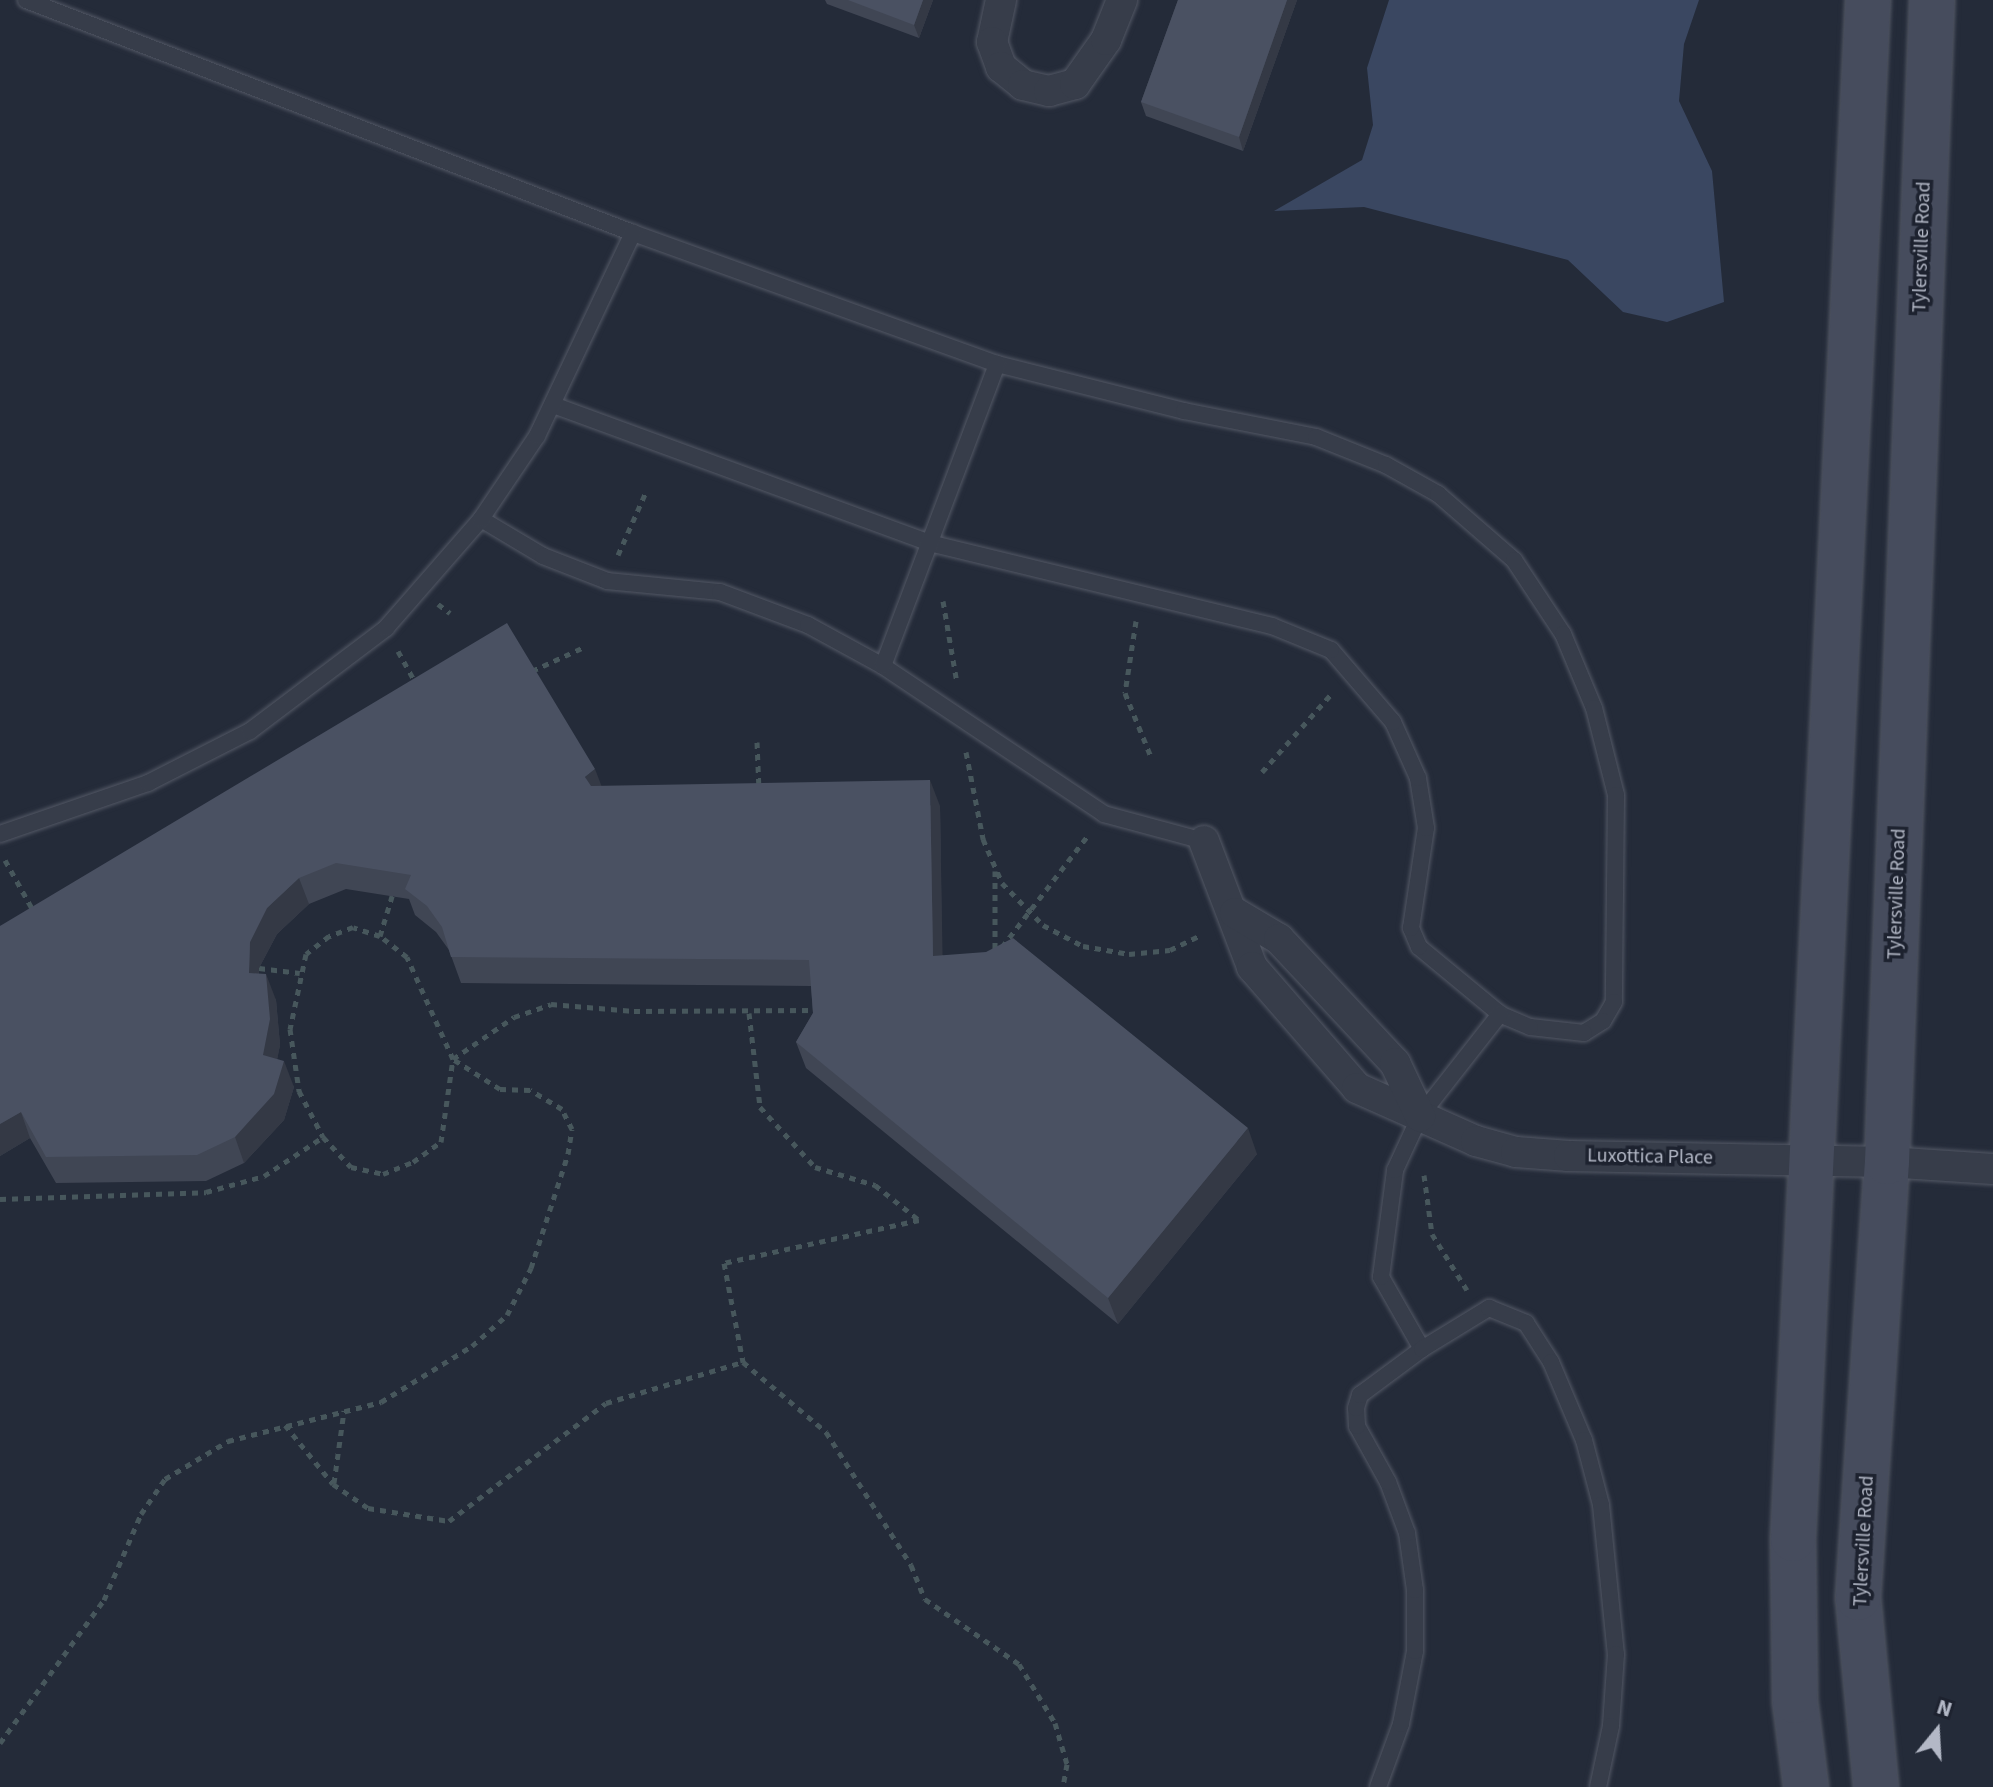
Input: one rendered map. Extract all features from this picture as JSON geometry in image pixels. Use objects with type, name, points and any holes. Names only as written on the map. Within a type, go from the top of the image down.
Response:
[{"type":"main road","points":[[1806,1787],[1795,1701],[1793,1539],[1868,0]]},
{"type":"main road","name":"Tylersville Road","points":[[1876,1787],[1858,1598],[1887,1162],[1932,0]]},
{"type":"street","points":[[1001,0],[992,42],[1001,67],[1023,85],[1049,91],[1075,84],[1106,40],[1122,0]]},
{"type":"street","name":"Luxottica Place","points":[[1204,841],[1235,913],[1252,967],[1357,1088],[1476,1141],[1516,1152],[1887,1162],[1993,1169]]},
{"type":"street","points":[[1235,913],[1279,939],[1395,1063],[1420,1116]]},
{"type":"lane","points":[[26,0],[633,233],[997,364],[1184,411],[1316,437],[1386,465],[1438,494],[1514,560],[1563,634],[1594,708],[1616,795],[1614,1002],[1603,1021],[1584,1033],[1530,1027],[1500,1014],[1419,947],[1411,928],[1426,828],[1418,778],[1393,722],[1331,650],[1272,626],[930,543],[552,405]]},
{"type":"lane","points":[[0,834],[148,783],[250,731],[386,628],[481,519],[552,405],[633,233]]},
{"type":"lane","points":[[883,666],[997,364]]},
{"type":"lane","points":[[481,519],[543,556],[607,581],[720,592],[808,625],[883,666],[1104,814],[1204,841]]},
{"type":"lane","points":[[1422,1349],[1381,1277],[1395,1170],[1420,1116],[1500,1014]]},
{"type":"lane","points":[[1378,1787],[1401,1724],[1415,1651],[1415,1590],[1407,1533],[1357,1426],[1356,1408],[1360,1395],[1422,1349],[1489,1308],[1508,1312],[1526,1323],[1551,1362],[1584,1440],[1601,1505],[1616,1654],[1611,1726],[1598,1787]]},
{"type":"path","points":[[614,563],[645,494]]},
{"type":"path","points":[[943,601],[958,688]]},
{"type":"path","points":[[1136,621],[1125,693],[1152,759]]},
{"type":"path","points":[[394,644],[420,692]]},
{"type":"path","points":[[531,672],[582,648]]},
{"type":"path","points":[[1262,772],[1335,691]]},
{"type":"path","points":[[757,742],[760,794]]},
{"type":"path","points":[[965,747],[983,839],[1002,883],[1030,911],[1083,946],[1129,954],[1170,950],[1199,936]]},
{"type":"path","points":[[995,956],[1094,827]]},
{"type":"path","points":[[3,855],[38,918]]},
{"type":"path","points":[[995,866],[995,967]]},
{"type":"path","points":[[380,936],[393,893]]},
{"type":"path","points":[[353,927],[380,936],[407,957],[453,1059],[441,1142],[413,1162],[383,1174],[351,1167],[323,1137],[299,1091],[290,1029],[306,954],[329,936],[353,927]]},
{"type":"path","points":[[259,968],[300,973]]},
{"type":"path","points":[[453,1059],[514,1017],[551,1004],[749,1013],[822,1010]]},
{"type":"path","points":[[749,1013],[760,1107],[815,1167],[875,1185],[919,1220],[724,1263],[743,1362],[826,1432],[911,1565],[925,1599],[1019,1664],[1055,1723],[1067,1764],[1063,1787]]},
{"type":"path","points":[[0,1743],[104,1600],[141,1514],[165,1479],[228,1441],[381,1402],[472,1346],[507,1315],[531,1268],[568,1154],[572,1129],[562,1109],[530,1090],[500,1089],[453,1059]]},
{"type":"path","points":[[0,1199],[206,1192],[264,1176],[323,1137]]},
{"type":"path","points":[[1423,1170],[1432,1234],[1471,1298]]},
{"type":"path","points":[[285,1425],[333,1484],[368,1508],[449,1521],[606,1403],[743,1362]]},
{"type":"path","points":[[333,1484],[344,1411]]},
{"type":"water","points":[[1389,0],[1699,0],[1684,44],[1679,101],[1712,171],[1724,302],[1667,322],[1623,312],[1568,260],[1364,207],[1274,211],[1362,160],[1373,125],[1367,68]]},
{"type":"building","points":[[848,0],[923,0],[914,25]]},
{"type":"building","points":[[1178,0],[1287,0],[1239,137],[1141,102]]},
{"type":"building","points":[[507,623],[595,769],[585,777],[591,786],[930,780],[933,956],[986,952],[1013,938],[1248,1128],[1108,1298],[796,1042],[813,1013],[809,960],[451,957],[442,927],[427,906],[405,889],[411,875],[336,863],[299,878],[267,908],[250,942],[249,973],[266,974],[270,1019],[263,1055],[284,1061],[274,1094],[235,1137],[197,1155],[46,1157],[21,1112],[0,1124],[0,926]]}]
